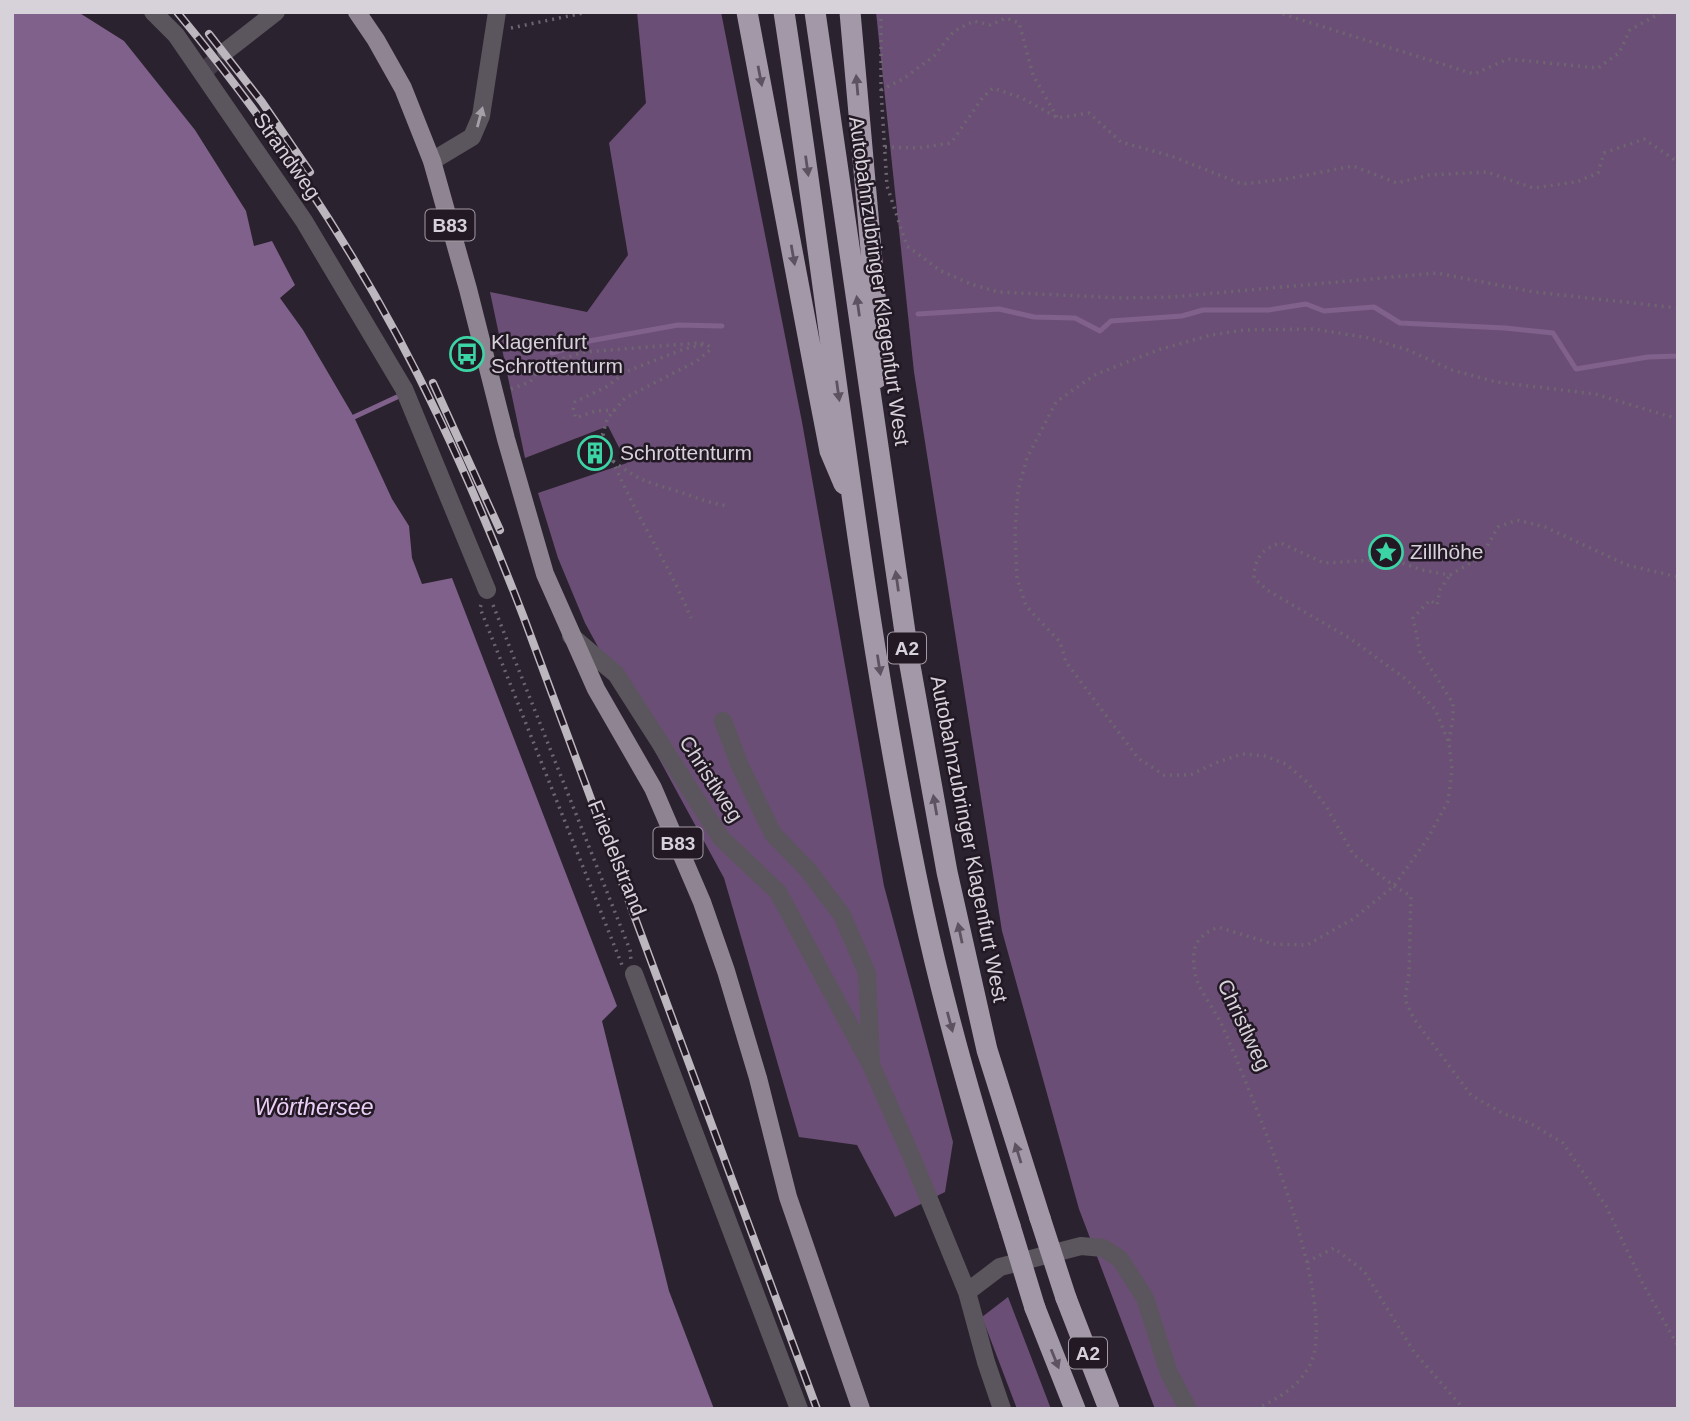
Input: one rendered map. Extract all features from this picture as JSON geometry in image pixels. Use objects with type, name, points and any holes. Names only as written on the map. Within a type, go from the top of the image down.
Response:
[{"type":"highway","points":[[747,12],[830,450],[856,515]]},
{"type":"highway","name":"A2","points":[[784,12],[856,515],[895,765],[923,908],[942,991],[979,1127],[1035,1308],[1075,1409]]},
{"type":"highway","name":"Autobahnzubringer Klagenfurt West","points":[[815,12],[909,660],[947,872],[987,1050],[1066,1298],[1109,1409]]},
{"type":"highway","points":[[850,12],[879,340],[874,422]]},
{"type":"main road","name":"B83","points":[[357,12],[403,88],[432,161],[522,499],[545,574],[596,689],[653,788],[702,902],[758,1078],[788,1197],[861,1409]]},
{"type":"street","name":"Strandweg","points":[[153,12],[176,34],[304,221],[404,389],[487,590]]},
{"type":"street","points":[[226,51],[276,12]]},
{"type":"street","points":[[432,161],[472,137],[477,129],[496,21]]},
{"type":"street","name":"Christlweg","points":[[571,636],[617,674],[721,838],[778,892],[872,1067],[910,1153],[967,1292],[1002,1409]]},
{"type":"street","points":[[723,721],[740,766],[773,834],[807,869],[842,915],[867,973],[872,1067]]},
{"type":"street","points":[[634,974],[799,1409]]},
{"type":"street","points":[[967,1292],[1000,1268],[1081,1246],[1103,1248],[1121,1259],[1145,1298],[1170,1373],[1188,1409]]},
{"type":"path","points":[[496,21],[521,27],[588,12]]},
{"type":"path","points":[[881,12],[881,90],[887,186],[907,246],[941,271],[998,292],[1123,298],[1172,297],[1437,273],[1534,292],[1678,308]]},
{"type":"path","points":[[1276,12],[1474,74],[1508,59],[1598,68],[1619,53],[1630,30],[1662,12]]},
{"type":"path","points":[[881,90],[903,79],[934,57],[954,31],[974,21],[990,26],[1006,18],[1019,23],[1032,75],[1058,118]]},
{"type":"path","points":[[885,147],[918,148],[951,143],[983,97],[993,88],[1022,98],[1058,118],[1089,113],[1121,142],[1171,156],[1242,184],[1286,179],[1353,166],[1397,183],[1429,175],[1487,172],[1533,188],[1576,182],[1598,173],[1604,152],[1644,139],[1678,162]]},
{"type":"path","points":[[1678,419],[1595,394],[1496,382],[1452,370],[1408,350],[1369,338],[1314,330],[1245,331],[1211,335],[1161,349],[1096,374],[1056,402],[1027,458],[1018,490],[1014,532],[1017,578],[1026,606],[1060,642],[1066,662],[1138,758],[1164,775],[1191,775],[1217,762],[1242,754],[1265,756],[1286,764],[1308,783],[1326,806],[1353,854],[1411,896],[1409,973],[1405,1000],[1413,1019],[1471,1095],[1563,1143],[1606,1206],[1643,1284],[1678,1346]]},
{"type":"path","points":[[495,395],[530,382],[543,364],[585,352],[707,344]]},
{"type":"path","points":[[615,410],[595,411],[576,418],[573,410],[575,402],[608,386],[625,372],[684,349],[707,344]]},
{"type":"path","points":[[591,445],[603,433],[607,419],[625,398],[697,361],[710,349],[707,344]]},
{"type":"path","points":[[603,433],[611,460],[626,492],[676,583],[691,618]]},
{"type":"path","points":[[611,460],[649,485],[676,491],[703,502],[728,506]]},
{"type":"path","points":[[1449,743],[1453,703],[1420,652],[1413,618],[1430,600],[1437,605],[1440,590],[1450,575],[1481,557],[1498,527],[1517,520],[1545,527],[1627,565],[1678,577]]},
{"type":"path","name":"Christlweg","points":[[1256,1409],[1283,1397],[1309,1366],[1315,1343],[1315,1306],[1286,1187],[1217,1014],[1195,975],[1195,947],[1201,934],[1218,927],[1273,944],[1307,945],[1353,919],[1394,886],[1428,838],[1448,801],[1452,770],[1449,743],[1434,709],[1408,680],[1352,639],[1267,590],[1254,579],[1254,563],[1268,547],[1281,542],[1324,563],[1391,559],[1422,570],[1450,575]]},
{"type":"path","points":[[487,590],[480,608],[620,965],[634,974]]},
{"type":"path","name":"Friedelstrand","points":[[487,590],[629,950],[634,974]]},
{"type":"path","points":[[1306,1263],[1334,1248],[1364,1271],[1414,1352],[1464,1409]]},
{"type":"shaded area","points":[[637,12],[721,12],[802,422],[884,886],[953,1142],[945,1192],[895,1217],[857,1145],[799,1137],[724,878],[585,623],[558,558],[538,493],[627,463],[608,426],[525,458],[490,292],[587,312],[628,255],[609,143],[646,103]]},
{"type":"shaded area","points":[[876,12],[1678,12],[1678,1409],[1155,1409],[1079,1209],[1002,931],[914,372]]},
{"type":"shaded area","points":[[1008,1297],[1051,1409],[1017,1409],[982,1317]]},
{"type":"water","name":"Wörthersee","points":[[12,12],[78,12],[124,41],[195,130],[246,211],[254,246],[272,241],[295,285],[280,298],[303,330],[354,417],[392,499],[409,526],[412,558],[422,584],[452,578],[617,1006],[602,1021],[669,1291],[714,1409],[12,1409]]},
{"type":"waterway","points":[[918,314],[999,309],[1034,317],[1075,318],[1100,331],[1111,321],[1182,316],[1203,310],[1269,310],[1306,304],[1324,311],[1374,307],[1400,323],[1553,333],[1576,369],[1648,357],[1678,356]]},
{"type":"waterway","points":[[552,353],[589,341],[678,325],[722,326]]},
{"type":"waterway","points":[[354,417],[397,397]]},
{"type":"tunnel","points":[[202,73],[226,51]]},
{"type":"railway","points":[[177,12],[252,107],[321,207],[383,310],[450,442],[524,618],[817,1409]]},
{"type":"railway","points":[[209,34],[262,102],[310,172]]},
{"type":"railway","points":[[433,383],[500,530]]},
{"type":"place","name":"Klagenfurt Schrottenturm","points":[[467,354]]},
{"type":"place","name":"Schrottenturm","points":[[595,453]]},
{"type":"place","name":"Zillhöhe","points":[[1386,552]]}]
